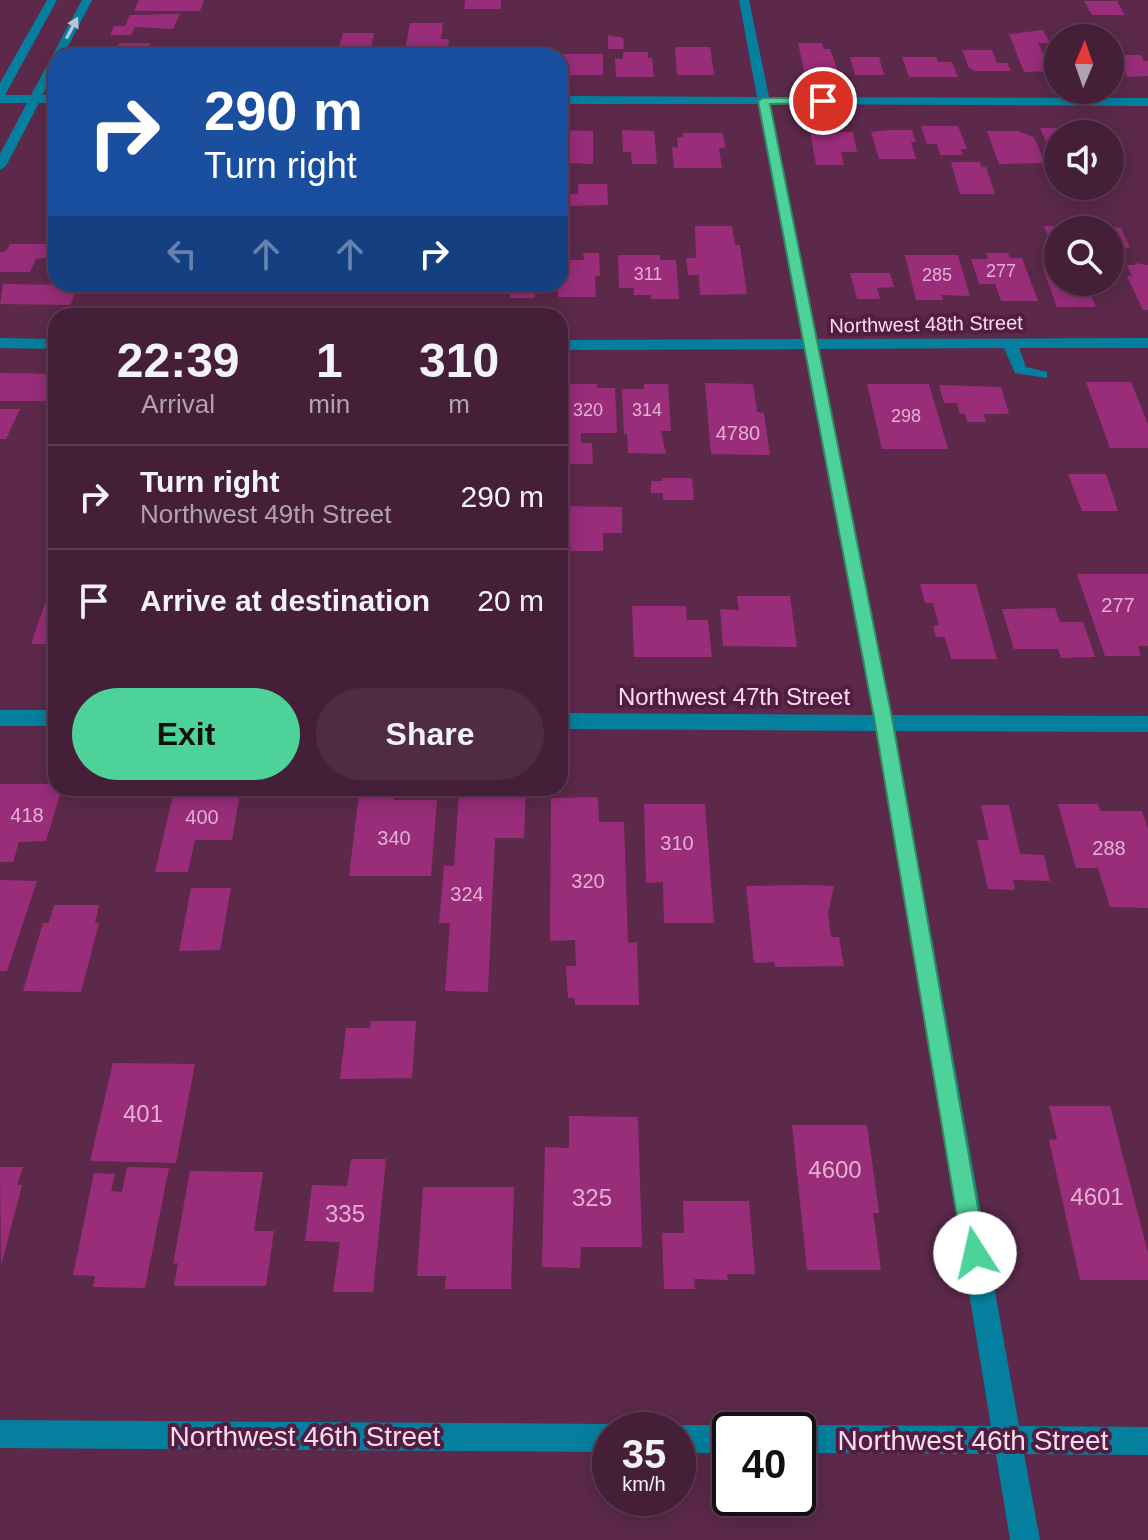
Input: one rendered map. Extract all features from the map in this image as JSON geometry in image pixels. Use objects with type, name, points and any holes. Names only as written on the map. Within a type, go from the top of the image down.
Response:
[{"type":"street","points":[[0,166],[35,99],[52,0]]},
{"type":"street","points":[[53,48],[87,0]]},
{"type":"street","points":[[744,0],[884,723],[1025,1540]]},
{"type":"street","points":[[0,70],[40,66]]},
{"type":"street","points":[[0,96],[40,66]]},
{"type":"street","points":[[0,96],[48,99]]},
{"type":"street","points":[[568,100],[1148,102]]},
{"type":"street","points":[[0,343],[48,344]]},
{"type":"street","points":[[1009,343],[1020,370],[1042,375]]},
{"type":"street","name":"Northwest 48th Street","points":[[568,345],[1148,343]]},
{"type":"street","points":[[0,718],[48,718]]},
{"type":"street","name":"Northwest 47th Street","points":[[568,721],[1148,724]]},
{"type":"street","name":"Northwest 46th Street","points":[[0,1434],[592,1438]]},
{"type":"street","name":"Northwest 46th Street","points":[[816,1439],[1148,1441]]},
{"type":"building","points":[[139,0],[204,0],[200,11],[134,11]]},
{"type":"building","points":[[465,0],[501,0],[501,9],[464,9]]},
{"type":"building","points":[[1084,1],[1117,1],[1125,15],[1092,15]]},
{"type":"building","points":[[180,14],[173,29],[135,27],[131,35],[110,35],[114,26],[125,26],[130,15]]},
{"type":"building","points":[[410,23],[443,23],[441,39],[449,39],[448,47],[405,48]]},
{"type":"building","points":[[1043,30],[1044,43],[1038,43],[1044,55],[1044,71],[1024,72],[1009,34]]},
{"type":"building","points":[[343,33],[374,33],[371,48],[339,47]]},
{"type":"building","points":[[608,35],[623,38],[624,49],[608,49]]},
{"type":"building","points":[[120,43],[151,43],[149,48],[116,48]]},
{"type":"building","points":[[798,43],[822,43],[824,49],[830,49],[839,74],[805,74]]},
{"type":"building","points":[[675,47],[710,47],[714,75],[677,75]]},
{"type":"building","points":[[962,50],[992,50],[997,63],[1007,63],[1011,71],[975,71],[969,68]]},
{"type":"building","points":[[623,52],[648,52],[648,58],[652,58],[654,77],[616,77],[615,58],[623,59]]},
{"type":"building","points":[[568,54],[603,54],[603,75],[568,75]]},
{"type":"building","points":[[1124,55],[1141,55],[1144,61],[1148,61],[1148,76],[1128,77],[1124,71]]},
{"type":"building","points":[[850,57],[879,57],[884,75],[855,75]]},
{"type":"building","points":[[902,57],[936,57],[938,62],[952,62],[958,77],[909,77]]},
{"type":"building","points":[[921,126],[958,126],[967,149],[960,149],[963,155],[940,155],[937,144],[927,144]]},
{"type":"building","points":[[568,130],[593,131],[593,164],[568,163]]},
{"type":"building","points":[[622,130],[654,131],[657,164],[632,164],[631,152],[623,152]]},
{"type":"building","points":[[912,130],[916,142],[911,142],[916,159],[879,159],[871,132]]},
{"type":"building","points":[[810,131],[853,132],[857,152],[841,152],[844,165],[816,165]]},
{"type":"building","points":[[987,131],[1017,131],[1034,137],[1044,161],[1044,163],[999,164]]},
{"type":"building","points":[[683,133],[723,133],[725,148],[719,148],[722,168],[674,168],[672,147],[678,148],[677,137],[683,137]]},
{"type":"building","points":[[951,162],[980,162],[981,167],[986,167],[995,194],[960,194]]},
{"type":"building","points":[[578,184],[607,184],[608,205],[568,206],[568,194],[578,194]]},
{"type":"building","points":[[695,226],[732,226],[735,245],[740,245],[747,294],[700,295],[699,275],[688,275],[686,258],[696,258]]},
{"type":"building","points":[[10,244],[48,244],[48,258],[36,259],[30,272],[0,272],[0,252],[6,251]]},
{"type":"building","points":[[583,253],[599,253],[600,276],[595,276],[596,297],[558,297],[558,292],[568,292],[568,260],[584,260]]},
{"type":"building","points":[[986,253],[1008,253],[1010,258],[1022,258],[1038,301],[1001,301],[995,284],[979,284],[971,259],[988,259]]},
{"type":"building","points":[[618,255],[660,255],[660,260],[676,260],[679,299],[651,299],[651,295],[634,295],[634,288],[619,288]]},
{"type":"building","points":[[905,255],[958,255],[970,296],[941,295],[943,300],[916,300]]},
{"type":"building","points":[[1127,265],[1148,265],[1148,310],[1143,310],[1127,276],[1132,276]]},
{"type":"building","points":[[850,273],[890,273],[894,287],[877,288],[880,299],[857,299]]},
{"type":"building","points":[[3,284],[48,285],[48,292],[76,292],[70,305],[0,304]]},
{"type":"building","points":[[510,292],[535,292],[535,298],[510,298]]},
{"type":"building","points":[[1053,296],[1091,296],[1096,307],[1057,307]]},
{"type":"building","points":[[0,373],[48,374],[48,401],[0,401]]},
{"type":"building","points":[[1086,382],[1131,382],[1148,424],[1148,448],[1110,448]]},
{"type":"building","points":[[705,383],[753,384],[757,412],[764,413],[770,455],[711,454]]},
{"type":"building","points":[[568,384],[597,384],[597,388],[615,388],[617,433],[581,433],[581,443],[592,443],[593,464],[568,464]]},
{"type":"building","points":[[644,384],[668,384],[671,431],[661,431],[666,454],[628,453],[622,389],[644,389]]},
{"type":"building","points":[[867,384],[929,384],[948,449],[882,449]]},
{"type":"building","points":[[939,385],[1001,387],[1009,414],[984,414],[986,422],[967,422],[965,414],[960,414],[957,403],[944,403]]},
{"type":"building","points":[[0,409],[20,409],[6,439],[0,439]]},
{"type":"building","points":[[1068,474],[1106,474],[1118,511],[1082,511]]},
{"type":"building","points":[[662,478],[692,478],[694,500],[663,500],[663,493],[651,493],[651,481],[662,481]]},
{"type":"building","points":[[568,506],[622,507],[622,533],[603,533],[603,551],[568,551]]},
{"type":"building","points":[[1077,574],[1148,574],[1148,646],[1138,646],[1141,656],[1105,656]]},
{"type":"building","points":[[920,584],[976,584],[997,659],[951,659],[945,637],[936,637],[933,626],[939,625],[933,603],[925,603]]},
{"type":"building","points":[[48,595],[48,644],[31,644]]},
{"type":"building","points":[[737,596],[790,596],[797,647],[723,646],[720,609],[739,610]]},
{"type":"building","points":[[632,606],[686,606],[687,620],[708,620],[712,657],[634,657]]},
{"type":"building","points":[[1055,608],[1060,622],[1083,622],[1095,657],[1061,658],[1058,649],[1014,649],[1002,609]]},
{"type":"building","points":[[0,784],[48,784],[48,796],[60,796],[46,841],[19,842],[13,862],[0,862]]},
{"type":"building","points":[[173,796],[240,796],[232,840],[195,840],[188,872],[155,872]]},
{"type":"building","points":[[359,796],[437,800],[431,876],[349,876]]},
{"type":"building","points":[[459,796],[526,796],[524,838],[495,838],[488,992],[445,991],[450,923],[439,923],[444,866],[454,866]]},
{"type":"building","points":[[598,797],[599,822],[624,822],[628,943],[637,942],[639,1005],[575,1005],[575,998],[568,998],[566,966],[576,966],[575,940],[550,941],[551,798]]},
{"type":"building","points":[[644,804],[705,804],[714,923],[664,923],[663,882],[646,883]]},
{"type":"building","points":[[1058,804],[1098,804],[1100,811],[1142,811],[1148,829],[1148,908],[1110,907],[1098,868],[1076,868]]},
{"type":"building","points":[[981,805],[1009,805],[1020,854],[1044,855],[1050,881],[1013,880],[1015,890],[988,889],[977,840],[989,840]]},
{"type":"building","points":[[0,880],[37,881],[7,971],[0,971]]},
{"type":"building","points":[[746,886],[834,886],[828,913],[831,937],[839,937],[844,966],[775,967],[774,962],[754,963]]},
{"type":"building","points":[[191,888],[231,888],[220,950],[179,951]]},
{"type":"building","points":[[54,905],[99,905],[95,923],[99,923],[81,992],[23,991],[43,923],[49,923]]},
{"type":"building","points":[[371,1021],[416,1021],[412,1078],[340,1079],[346,1028],[370,1028]]},
{"type":"building","points":[[113,1063],[195,1064],[176,1163],[90,1161]]},
{"type":"building","points":[[1049,1106],[1110,1106],[1148,1253],[1148,1280],[1080,1280],[1049,1140],[1057,1139]]},
{"type":"building","points":[[569,1116],[638,1117],[642,1247],[581,1247],[580,1268],[542,1267],[545,1147],[569,1148]]},
{"type":"building","points":[[792,1125],[867,1125],[879,1213],[873,1213],[881,1270],[807,1270]]},
{"type":"building","points":[[351,1159],[386,1159],[373,1292],[333,1292],[340,1242],[305,1241],[312,1185],[347,1186]]},
{"type":"building","points":[[0,1167],[23,1167],[17,1185],[22,1185],[1,1266]]},
{"type":"building","points":[[127,1167],[169,1168],[145,1288],[93,1287],[95,1276],[73,1275],[94,1173],[115,1174],[111,1191],[122,1192]]},
{"type":"building","points":[[190,1171],[263,1172],[254,1231],[274,1231],[266,1286],[174,1286],[178,1263],[173,1264]]},
{"type":"building","points":[[423,1187],[514,1187],[511,1289],[445,1289],[446,1276],[417,1276]]},
{"type":"building","points":[[683,1201],[749,1201],[755,1274],[727,1274],[728,1280],[694,1279],[695,1289],[664,1289],[662,1233],[684,1233]]},
{"type":"route","points":[[823,101],[763,101],[884,723],[975,1253]]}]
